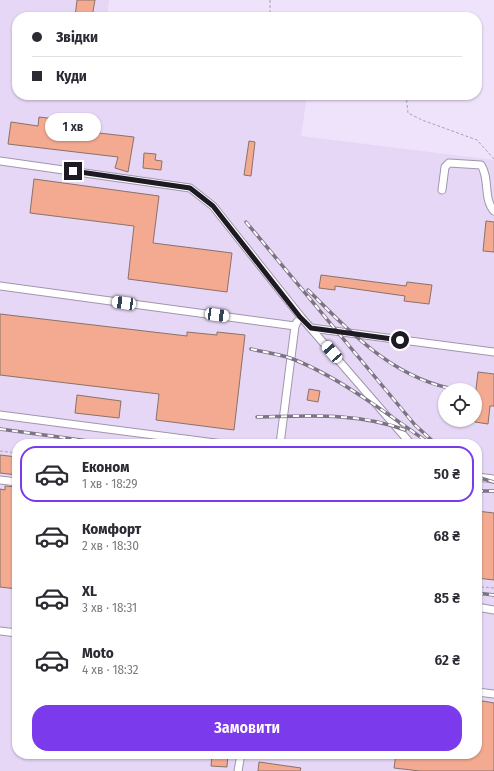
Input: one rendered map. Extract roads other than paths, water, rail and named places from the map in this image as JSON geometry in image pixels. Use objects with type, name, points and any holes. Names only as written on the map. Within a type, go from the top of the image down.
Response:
[{"type":"lane","points":[[0,161],[190,188],[213,206],[300,317],[407,439]]},
{"type":"lane","points":[[442,190],[445,167],[449,163],[481,164],[485,171],[489,201],[494,211]]},
{"type":"lane","points":[[0,286],[295,326]]},
{"type":"lane","points":[[281,439],[295,326],[300,317]]},
{"type":"lane","points":[[311,328],[494,352]]},
{"type":"lane","points":[[0,416],[183,439]]},
{"type":"lane","points":[[482,478],[494,480]]},
{"type":"lane","points":[[0,480],[12,481]]},
{"type":"lane","points":[[482,609],[494,610]]},
{"type":"lane","points":[[0,631],[12,632]]},
{"type":"lane","points":[[482,693],[494,694]]},
{"type":"lane","points":[[238,771],[240,759]]},
{"type":"railway","points":[[246,222],[415,425],[430,439]]},
{"type":"railway","points":[[308,290],[341,323],[376,353],[395,366],[438,385]]},
{"type":"railway","points":[[251,349],[290,358],[325,374],[360,395],[423,439]]},
{"type":"railway","points":[[257,417],[332,416],[369,420],[405,430]]},
{"type":"railway","points":[[0,429],[73,439]]},
{"type":"railway","points":[[482,478],[494,482]]},
{"type":"railway","points":[[482,491],[494,491]]},
{"type":"railway","points":[[482,594],[494,595]]}]
